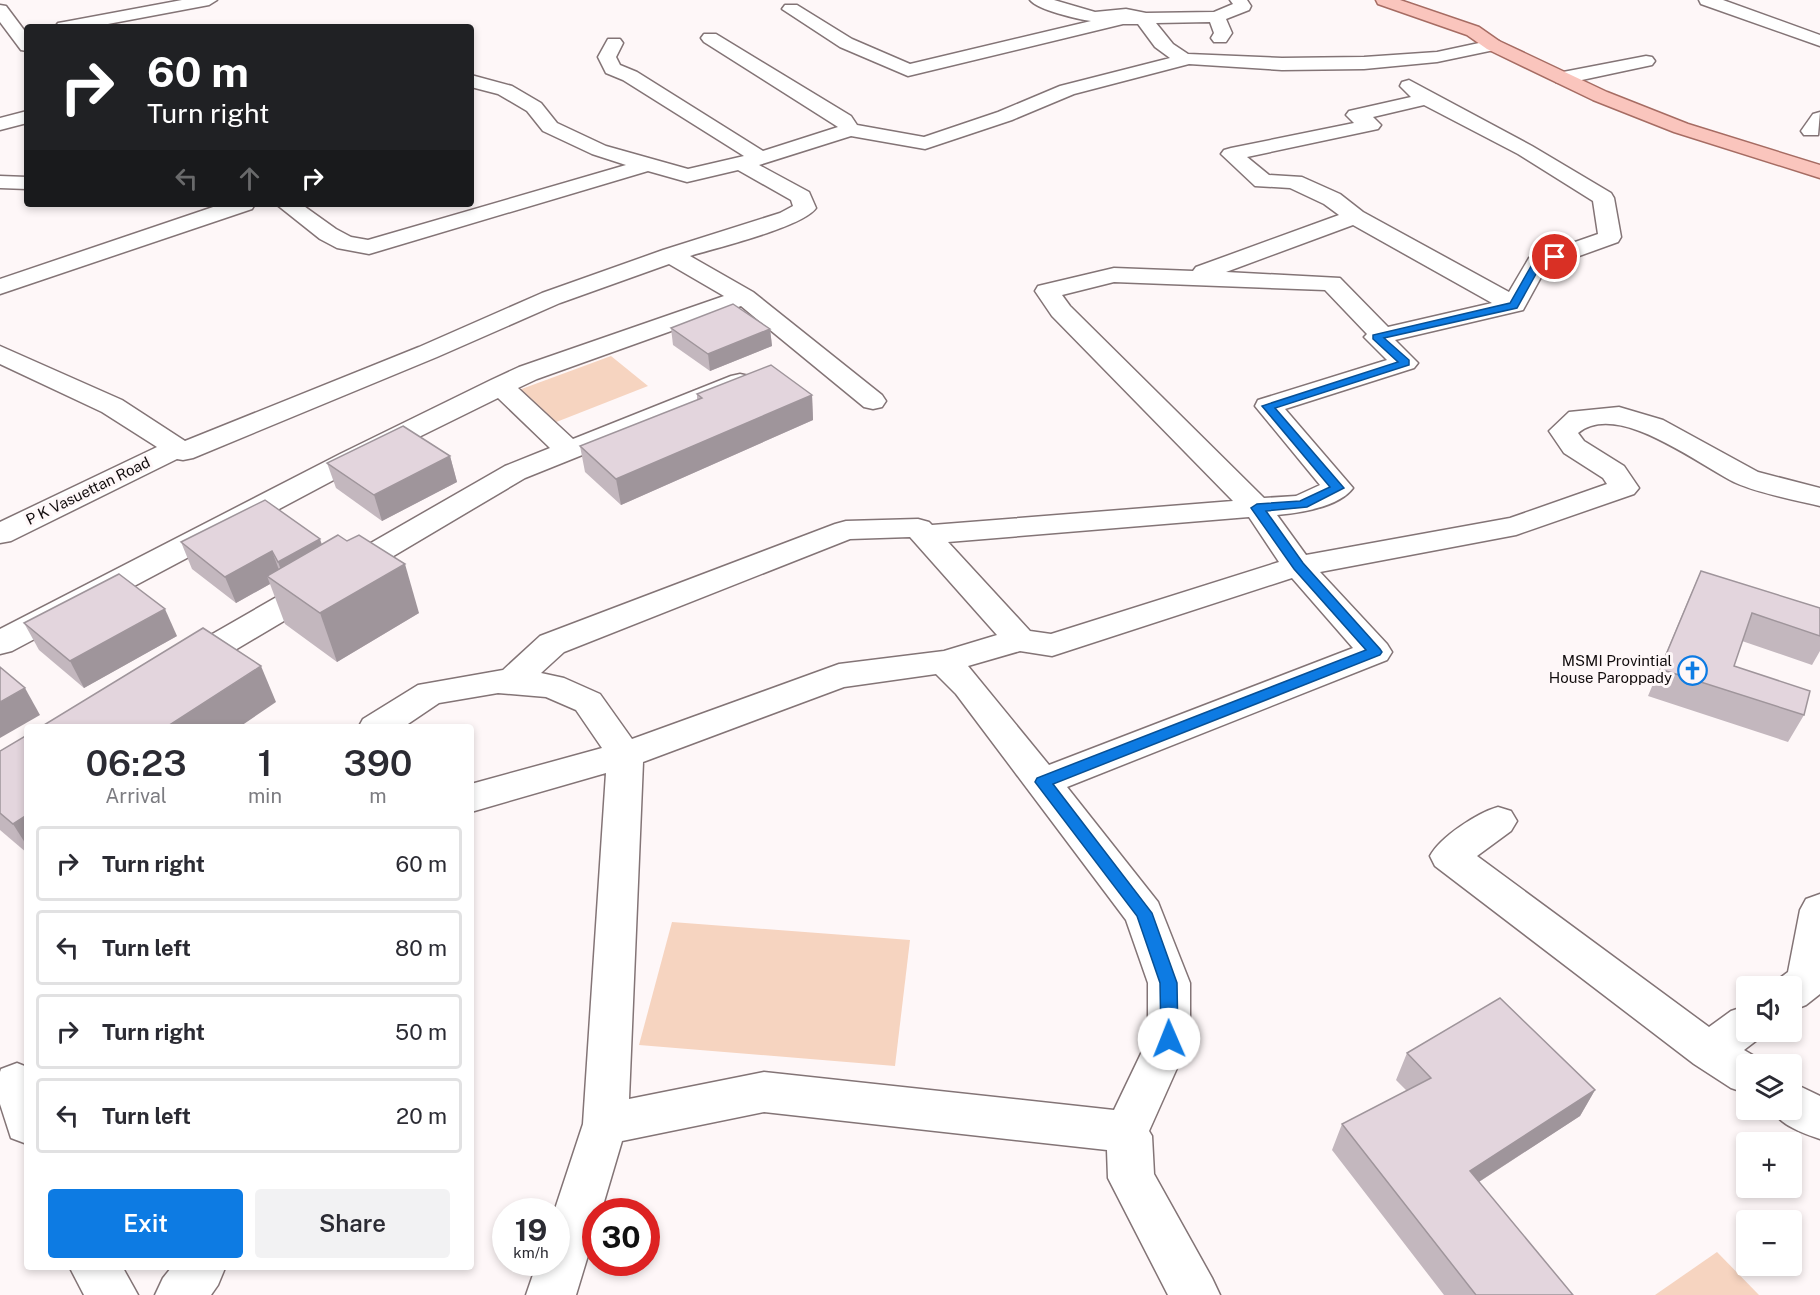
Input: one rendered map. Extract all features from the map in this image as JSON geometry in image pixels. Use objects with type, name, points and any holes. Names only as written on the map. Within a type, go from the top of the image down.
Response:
[{"type":"main road","points":[[1384,0],[1473,32],[1493,45],[1600,96],[1681,128],[1820,172]]},
{"type":"street","points":[[74,24],[133,6],[209,0]]},
{"type":"street","points":[[1038,0],[1097,17],[1128,14],[1142,19],[1158,40],[1174,54],[1185,58],[1282,64],[1376,62],[1437,57],[1493,45]]},
{"type":"street","points":[[791,9],[846,43],[908,70],[1112,22],[1217,17],[1243,6],[1238,0]]},
{"type":"street","points":[[1707,0],[1820,41]]},
{"type":"street","points":[[133,6],[152,24]]},
{"type":"street","points":[[0,10],[24,39]]},
{"type":"street","points":[[474,82],[505,90],[534,107],[550,127],[599,150],[687,176],[751,160],[850,130],[925,143],[1005,116],[1067,90],[1185,58],[1216,45],[1223,33],[1217,17]]},
{"type":"street","points":[[710,38],[844,120],[850,130]]},
{"type":"street","points":[[0,40],[24,39]]},
{"type":"street","points":[[614,43],[608,57],[613,69],[630,76],[751,160],[801,197],[805,208],[788,218],[671,255]]},
{"type":"street","points":[[924,535],[1302,504],[1338,488],[1268,406],[1405,363],[1377,337],[1514,305],[1537,263],[1610,237],[1603,198],[1525,150],[1427,99],[1376,62]]},
{"type":"street","points":[[1563,78],[1646,62]]},
{"type":"street","points":[[1427,99],[1356,114],[1371,125],[1231,154],[1263,181],[1294,182],[1332,199],[1355,217],[1514,305]]},
{"type":"street","points":[[0,124],[24,118]]},
{"type":"street","points":[[291,207],[328,234],[345,243],[369,246],[647,165]]},
{"type":"street","points":[[0,182],[24,183]]},
{"type":"street","points":[[0,287],[235,207]]},
{"type":"street","points":[[1188,278],[1355,217]]},
{"type":"street","points":[[671,255],[744,297],[873,401]]},
{"type":"street","name":"P K Vasuettan Road","points":[[0,534],[177,448],[183,452],[428,352],[551,298],[671,255]]},
{"type":"street","points":[[1042,782],[1375,652],[1298,566],[1257,508],[1061,311],[1047,291],[1114,275],[1332,283],[1382,335]]},
{"type":"street","points":[[0,643],[350,460],[500,386],[528,373],[744,297]]},
{"type":"street","points":[[0,354],[112,406],[177,448]]},
{"type":"street","points":[[159,680],[515,472],[769,371]]},
{"type":"street","points":[[500,386],[569,450]]},
{"type":"street","points":[[474,797],[625,755],[839,676],[944,662],[1020,640],[1052,645],[1298,566],[1516,526],[1624,488],[1614,472],[1574,447],[1563,430],[1579,418],[1619,415],[1642,422],[1748,478],[1820,497]]},
{"type":"street","points":[[511,682],[552,644],[846,530],[918,528],[1020,640]]},
{"type":"street","points":[[944,662],[968,686],[1144,913],[1169,983],[1169,1039],[1126,1132]]},
{"type":"street","points":[[381,724],[430,693],[498,681],[552,686],[588,702],[625,755],[605,1124],[551,1295]]},
{"type":"street","points":[[1498,821],[1449,856],[1708,1051],[1736,1068]]},
{"type":"street","points":[[1802,985],[1807,981],[1820,910]]},
{"type":"street","points":[[1708,1051],[1736,1031]]},
{"type":"street","points":[[11,1083],[24,1116]]},
{"type":"street","points":[[605,1124],[764,1092],[1126,1132],[1130,1136],[1131,1178],[1195,1295]]},
{"type":"street","points":[[1802,1108],[1820,1119]]},
{"type":"street","points":[[95,1270],[113,1295]]},
{"type":"street","points":[[180,1295],[199,1270]]},
{"type":"shaded area","points":[[611,356],[648,386],[536,430],[500,397]]},
{"type":"shaded area","points":[[672,922],[910,940],[895,1066],[639,1045]]},
{"type":"shaded area","points":[[1717,1252],[1736,1271],[1736,1276],[1740,1276],[1759,1295],[1655,1295]]},
{"type":"building","points":[[733,304],[770,329],[708,354],[671,328]]},
{"type":"building","points":[[771,365],[812,395],[616,479],[580,446],[702,398],[697,394]]},
{"type":"building","points":[[403,426],[450,456],[374,495],[327,463]]},
{"type":"building","points":[[265,500],[320,539],[278,562],[272,551],[225,577],[181,542]]},
{"type":"building","points":[[338,535],[347,541],[359,535],[405,564],[320,613],[267,576]]},
{"type":"building","points":[[1701,571],[1820,608],[1820,636],[1752,613],[1734,666],[1810,691],[1804,715],[1660,669]]},
{"type":"building","points":[[119,574],[165,609],[70,661],[24,623]]},
{"type":"building","points":[[203,628],[261,666],[171,724],[46,724]]},
{"type":"building","points":[[0,667],[25,688],[0,702]]},
{"type":"building","points":[[24,737],[24,817],[13,824],[0,813],[0,751]]},
{"type":"building","points":[[1500,998],[1595,1090],[1470,1171],[1573,1295],[1476,1295],[1342,1124],[1431,1078],[1407,1053]]},
{"type":"place","name":"MSMI Provintial House Paroppady","points":[[1693,670]]},
{"type":"route","points":[[1169,1039],[1169,983],[1144,913],[1042,782],[1375,652],[1298,566],[1257,508],[1302,504],[1338,488],[1268,406],[1405,363],[1377,337],[1514,305],[1537,263],[1555,257]]}]
